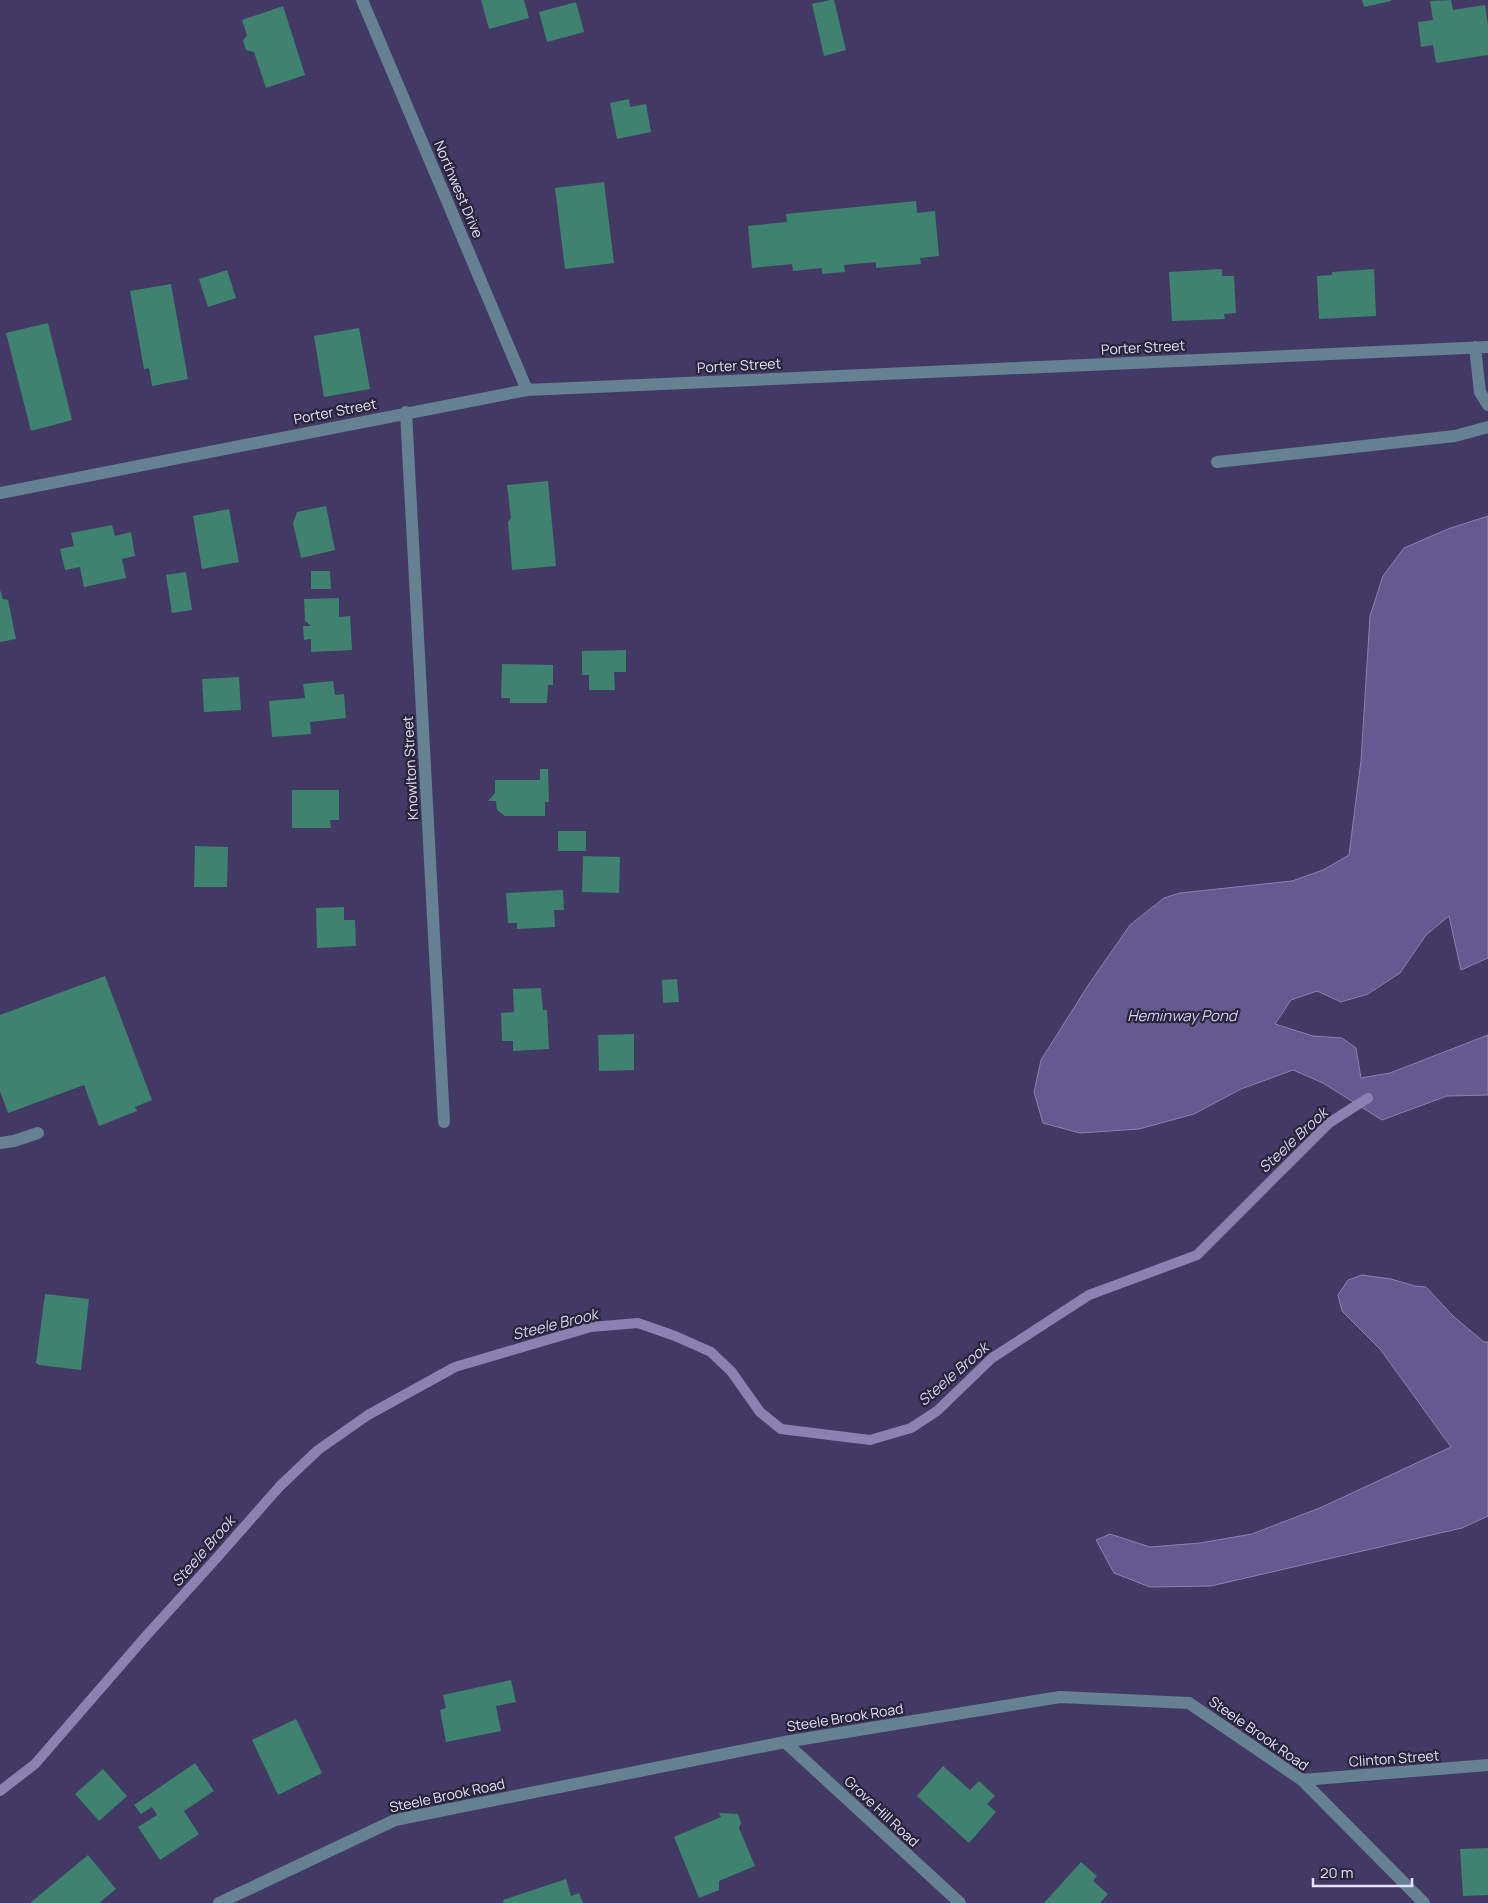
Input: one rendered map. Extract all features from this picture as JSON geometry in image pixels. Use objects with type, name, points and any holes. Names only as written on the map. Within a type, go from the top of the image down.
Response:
[{"type":"street","name":"Northwest Drive","points":[[362,0],[527,390]]},
{"type":"street","name":"Porter Street","points":[[0,493],[406,412],[527,390],[1482,347]]},
{"type":"street","points":[[1482,347],[1480,392],[1488,405]]},
{"type":"street","name":"Knowlton Street","points":[[406,412],[444,1122]]},
{"type":"street","points":[[1217,462],[1456,436],[1488,428]]},
{"type":"street","points":[[0,1143],[14,1141],[38,1133]]},
{"type":"street","name":"Steele Brook Road","points":[[219,1903],[395,1820],[785,1742],[1060,1697],[1189,1703],[1302,1780],[1424,1903]]},
{"type":"street","name":"Grove Hill Road","points":[[785,1742],[960,1903]]},
{"type":"street","name":"Clinton Street","points":[[1302,1780],[1488,1765]]},
{"type":"water","name":"Heminway Pond","points":[[1488,516],[1488,958],[1461,970],[1449,916],[1426,935],[1400,973],[1368,994],[1341,1002],[1317,991],[1291,1000],[1275,1024],[1313,1036],[1342,1038],[1356,1048],[1361,1078],[1390,1073],[1488,1035],[1488,1095],[1447,1096],[1382,1120],[1323,1083],[1293,1070],[1241,1089],[1194,1114],[1139,1129],[1080,1133],[1043,1123],[1034,1092],[1041,1060],[1089,984],[1130,925],[1164,898],[1180,893],[1292,881],[1323,870],[1349,855],[1361,761],[1370,616],[1383,576],[1404,548],[1448,529]]},
{"type":"water","points":[[1362,1275],[1426,1287],[1453,1316],[1484,1342],[1488,1342],[1488,1516],[1462,1528],[1211,1586],[1150,1587],[1114,1573],[1096,1540],[1110,1534],[1150,1547],[1200,1543],[1252,1534],[1322,1507],[1451,1447],[1380,1349],[1342,1311],[1338,1295],[1348,1280]]},
{"type":"building","points":[[481,0],[524,0],[529,18],[489,29]]},
{"type":"building","points":[[834,0],[846,50],[824,56],[812,4]]},
{"type":"building","points":[[1362,0],[1391,0],[1391,1],[1364,7]]},
{"type":"building","points":[[1451,0],[1453,10],[1485,5],[1488,25],[1488,55],[1436,63],[1433,45],[1421,47],[1418,22],[1433,20],[1430,1]]},
{"type":"building","points":[[576,2],[584,32],[547,42],[539,12]]},
{"type":"building","points":[[283,6],[305,75],[266,88],[254,52],[246,50],[243,41],[247,35],[242,20]]},
{"type":"building","points":[[629,99],[630,107],[646,104],[651,132],[617,139],[610,103]]},
{"type":"building","points":[[604,182],[614,263],[565,269],[555,188]]},
{"type":"building","points":[[916,201],[917,213],[935,211],[939,256],[920,258],[921,264],[876,268],[876,262],[844,265],[845,272],[822,274],[822,268],[793,271],[792,264],[752,268],[748,226],[787,222],[786,214]]},
{"type":"building","points":[[1222,269],[1222,276],[1234,276],[1236,313],[1224,314],[1225,319],[1172,321],[1169,272]]},
{"type":"building","points":[[1374,269],[1376,316],[1319,319],[1317,276],[1332,275],[1332,272]]},
{"type":"building","points":[[227,270],[236,298],[208,307],[199,279]]},
{"type":"building","points":[[171,284],[188,379],[152,386],[149,368],[144,369],[130,291]]},
{"type":"building","points":[[48,323],[72,420],[31,431],[6,333]]},
{"type":"building","points":[[359,328],[370,389],[324,397],[314,336]]},
{"type":"building","points":[[548,481],[556,566],[512,570],[508,522],[511,518],[507,485]]},
{"type":"building","points":[[326,506],[335,550],[301,558],[293,523],[297,512]]},
{"type":"building","points":[[229,509],[239,562],[202,569],[193,516]]},
{"type":"building","points":[[112,525],[115,536],[131,532],[135,556],[122,559],[126,578],[84,587],[80,567],[65,570],[60,549],[74,546],[71,533]]},
{"type":"building","points":[[311,571],[330,571],[331,589],[311,589]]},
{"type":"building","points":[[186,572],[192,610],[172,613],[166,575]]},
{"type":"building","points":[[0,590],[3,599],[8,600],[16,639],[0,642]]},
{"type":"building","points":[[339,598],[339,617],[350,616],[352,650],[311,652],[311,639],[304,640],[303,626],[311,626],[305,621],[304,599]]},
{"type":"building","points":[[626,650],[626,672],[614,672],[615,690],[589,690],[589,675],[582,675],[582,651]]},
{"type":"building","points":[[502,664],[553,665],[553,685],[548,685],[547,703],[510,703],[510,698],[501,698]]},
{"type":"building","points":[[239,677],[241,710],[204,712],[202,679]]},
{"type":"building","points":[[333,681],[335,695],[344,694],[346,718],[310,722],[311,734],[272,737],[269,701],[305,698],[303,684]]},
{"type":"building","points":[[540,769],[548,769],[549,802],[545,802],[545,816],[505,816],[497,810],[496,801],[488,801],[495,793],[495,780],[540,780]]},
{"type":"building","points":[[292,790],[339,790],[339,820],[330,820],[331,828],[292,828]]},
{"type":"building","points":[[558,831],[586,831],[586,851],[558,851]]},
{"type":"building","points":[[195,846],[228,847],[227,887],[194,887]]},
{"type":"building","points":[[583,856],[620,857],[619,893],[582,892]]},
{"type":"building","points":[[563,890],[564,910],[554,910],[555,927],[517,929],[517,923],[508,923],[506,893]]},
{"type":"building","points":[[344,907],[344,920],[355,920],[356,946],[317,948],[316,908]]},
{"type":"building","points":[[105,976],[152,1100],[135,1107],[137,1111],[99,1126],[84,1085],[8,1113],[0,1091],[0,1015]]},
{"type":"building","points":[[677,979],[679,1002],[663,1003],[662,980]]},
{"type":"building","points":[[541,988],[543,1010],[547,1010],[549,1049],[513,1051],[513,1041],[502,1041],[501,1013],[514,1012],[513,989]]},
{"type":"building","points":[[634,1034],[634,1070],[599,1071],[598,1035]]},
{"type":"building","points":[[45,1294],[89,1299],[81,1370],[39,1365],[36,1363]]},
{"type":"building","points":[[511,1680],[516,1702],[496,1706],[501,1731],[446,1742],[440,1710],[446,1708],[443,1695]]},
{"type":"building","points":[[296,1719],[322,1773],[278,1795],[252,1740]]},
{"type":"building","points":[[195,1763],[214,1791],[184,1811],[199,1834],[160,1860],[138,1827],[157,1815],[152,1807],[141,1814],[134,1805]]},
{"type":"building","points":[[943,1766],[970,1790],[979,1781],[995,1796],[987,1804],[996,1812],[969,1843],[917,1796]]},
{"type":"building","points":[[103,1769],[127,1796],[99,1821],[75,1794]]},
{"type":"building","points":[[719,1813],[738,1814],[741,1823],[739,1828],[755,1866],[719,1881],[719,1890],[699,1898],[674,1837],[721,1817]]},
{"type":"building","points":[[1488,1848],[1488,1895],[1463,1896],[1460,1849]]},
{"type":"building","points":[[88,1855],[116,1889],[99,1903],[30,1903]]},
{"type":"building","points":[[1081,1862],[1097,1876],[1093,1881],[1108,1894],[1100,1903],[1044,1903]]},
{"type":"building","points":[[566,1879],[571,1896],[579,1893],[583,1903],[504,1903],[503,1900]]},
{"type":"waterway","name":"Steele Brook","points":[[0,1791],[35,1764],[280,1486],[318,1450],[368,1415],[455,1367],[591,1327],[638,1323],[675,1336],[711,1352],[731,1371],[760,1412],[781,1429],[870,1440],[911,1428],[937,1411],[992,1358],[1089,1295],[1197,1255],[1329,1123],[1368,1098]]}]
